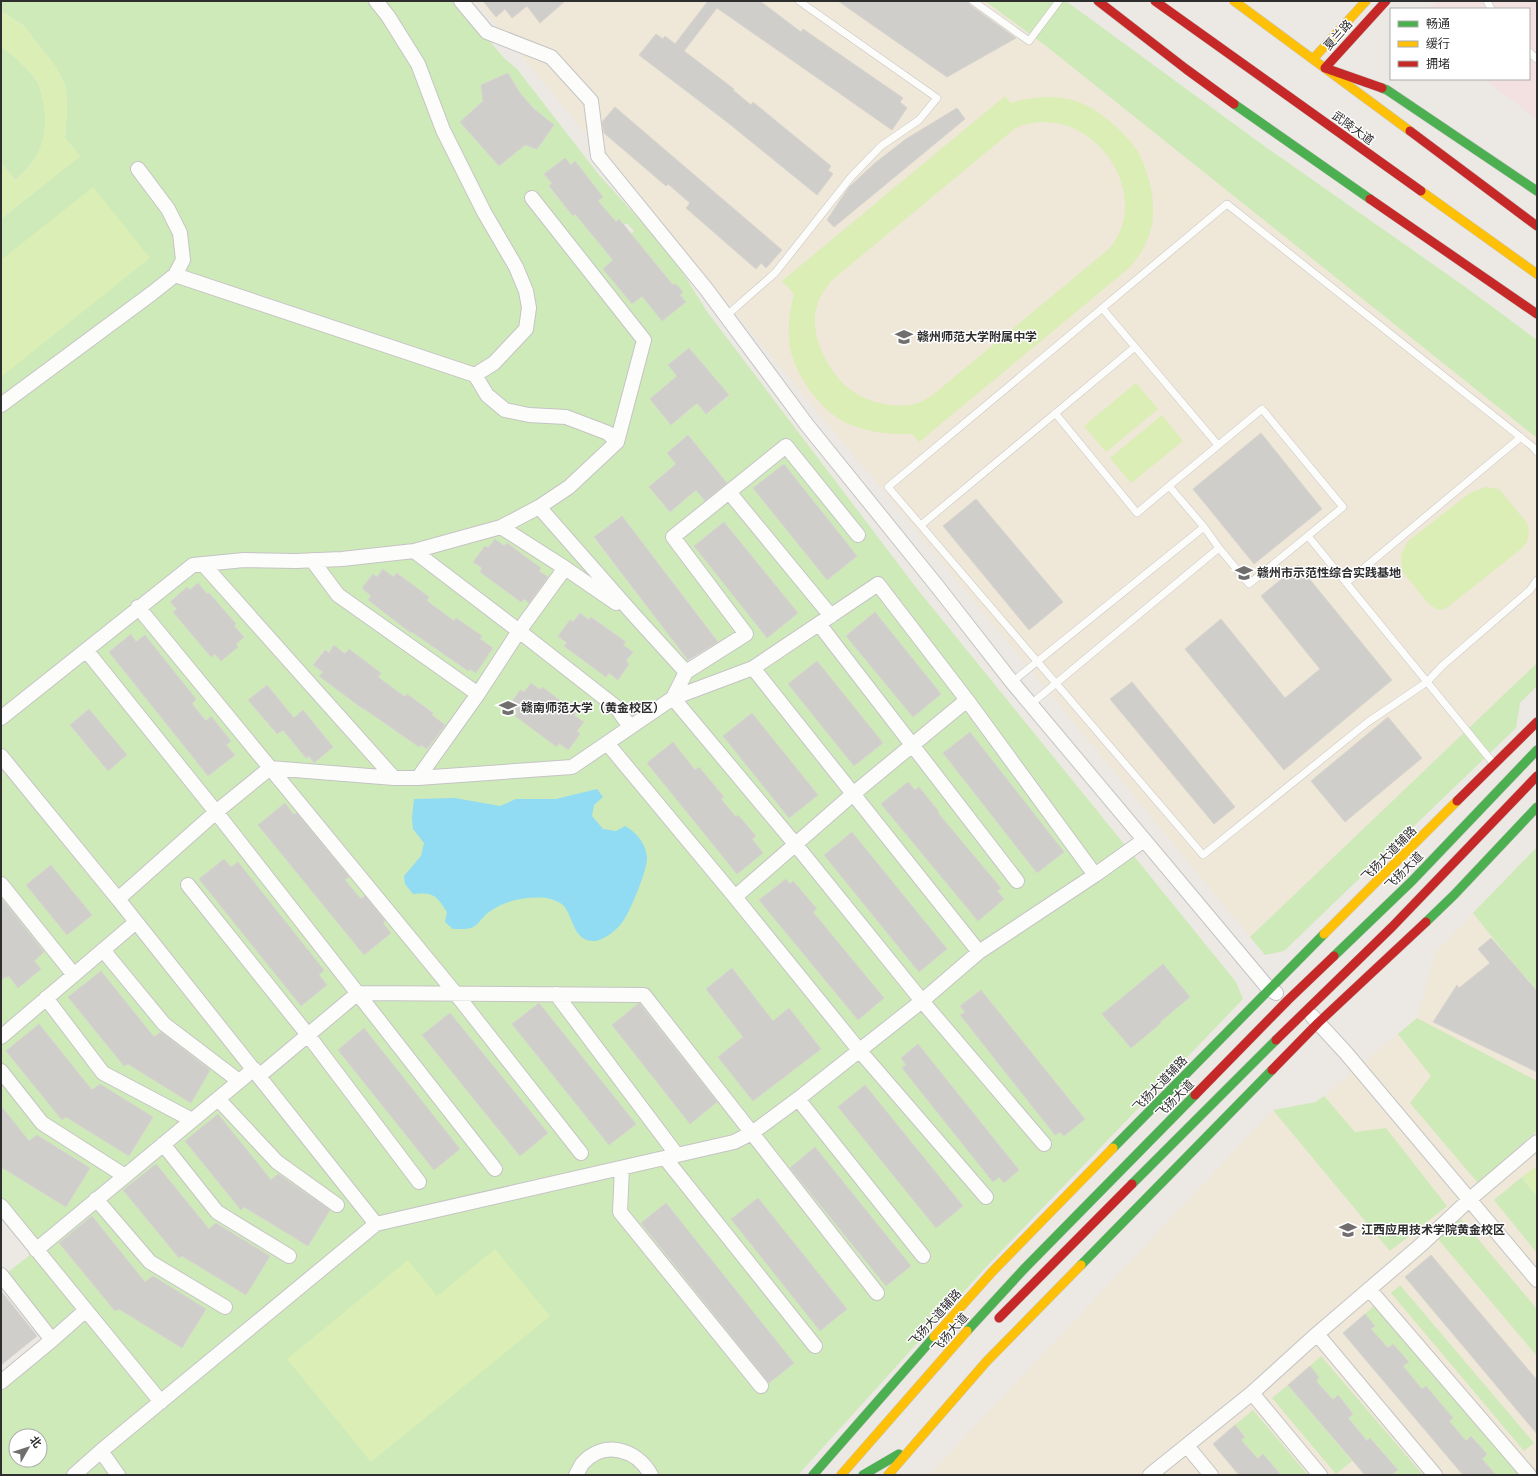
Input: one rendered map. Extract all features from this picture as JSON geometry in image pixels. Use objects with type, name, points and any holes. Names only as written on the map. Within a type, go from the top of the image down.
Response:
[{"type":"street","points":[[376,1],[388,16],[418,64],[443,130],[484,212],[516,267],[526,291],[529,308],[526,329],[494,363],[475,375]]},
{"type":"street","points":[[461,1],[487,32],[551,58],[591,101],[598,156],[707,290],[807,425],[937,586],[1012,682],[1269,989],[1307,1010],[1470,1199],[1537,1280]]},
{"type":"street","points":[[1098,1],[1186,69],[1260,123],[1537,314]]},
{"type":"street","name":"武陵大道","points":[[1155,1],[1537,274]]},
{"type":"street","points":[[1234,1],[1537,226]]},
{"type":"street","name":"夏兰路","points":[[1312,59],[1366,1]]},
{"type":"street","name":"夏兰路","points":[[1325,68],[1386,1]]},
{"type":"street","points":[[1325,68],[1388,90],[1537,191]]},
{"type":"street","points":[[1,405],[175,275],[184,260],[180,233],[168,209],[138,169]]},
{"type":"street","points":[[1,718],[138,607],[193,565],[244,560],[342,559],[414,552],[501,527],[539,507],[569,487],[617,442],[644,340],[532,198]]},
{"type":"street","points":[[175,275],[475,375],[487,395],[504,410],[529,415],[566,417],[608,433],[617,442]]},
{"type":"street","points":[[673,698],[686,672],[746,634],[673,537],[786,446],[858,535]]},
{"type":"street","points":[[729,492],[831,616]]},
{"type":"street","points":[[539,507],[686,672]]},
{"type":"street","points":[[501,527],[634,615]]},
{"type":"street","points":[[414,552],[519,631],[616,707],[630,727]]},
{"type":"street","points":[[312,560],[338,595],[478,694]]},
{"type":"street","points":[[203,564],[394,778]]},
{"type":"street","points":[[418,778],[478,694],[519,631],[565,568]]},
{"type":"street","points":[[118,899],[216,812],[270,768],[394,778],[418,778],[572,767],[673,698],[753,668],[878,584],[967,700],[1095,875]]},
{"type":"street","points":[[138,607],[456,994],[581,1153]]},
{"type":"street","points":[[819,624],[1017,881]]},
{"type":"street","points":[[86,650],[216,812],[496,1169]]},
{"type":"street","points":[[753,668],[980,952]]},
{"type":"street","points":[[673,698],[796,845],[922,1001],[1044,1144]]},
{"type":"street","points":[[735,897],[853,794],[967,700]]},
{"type":"street","name":"飞扬大道辅路","points":[[813,1475],[992,1272],[1269,989],[1537,722]]},
{"type":"street","points":[[607,743],[735,897],[859,1050],[986,1197]]},
{"type":"street","name":"飞扬大道","points":[[840,1475],[882,1430],[966,1332],[1024,1269],[1288,1000],[1412,881],[1537,750]]},
{"type":"street","points":[[1,756],[118,899],[376,1224]]},
{"type":"street","points":[[993,1324],[1186,1129],[1392,927],[1537,776]]},
{"type":"street","points":[[888,1475],[986,1362],[1318,1023],[1454,895],[1537,807]]},
{"type":"street","points":[[74,1475],[376,1224],[734,1142],[752,1132],[798,1099],[922,1001],[980,952],[1095,875],[1144,840]]},
{"type":"street","points":[[1,884],[74,975]]},
{"type":"street","points":[[188,885],[308,1035],[419,1182]]},
{"type":"street","points":[[1392,927],[1454,895]]},
{"type":"street","points":[[1,1037],[136,922]]},
{"type":"street","points":[[103,950],[164,1024],[239,1081]]},
{"type":"street","points":[[36,1250],[239,1081],[257,1073],[308,1035],[358,993],[644,995],[876,1293]]},
{"type":"street","points":[[556,994],[671,1156],[815,1346]]},
{"type":"street","points":[[46,998],[103,1073],[192,1120]]},
{"type":"street","points":[[1,1071],[42,1123],[125,1176]]},
{"type":"street","points":[[1148,1113],[1214,1076]]},
{"type":"street","points":[[218,1099],[277,1162],[337,1205]]},
{"type":"street","points":[[798,1099],[923,1256]]},
{"type":"street","points":[[1158,1187],[1186,1129]]},
{"type":"street","points":[[1150,1475],[1252,1393],[1369,1288],[1422,1244],[1470,1199],[1537,1142]]},
{"type":"street","points":[[163,1144],[217,1212],[289,1256]]},
{"type":"street","points":[[622,1168],[620,1212],[761,1386]]},
{"type":"street","points":[[96,1199],[150,1262],[225,1307]]},
{"type":"street","points":[[1,1206],[160,1402]]},
{"type":"street","points":[[1,1275],[52,1340]]},
{"type":"street","points":[[1369,1288],[1529,1475]]},
{"type":"street","points":[[1,1382],[86,1310]]},
{"type":"street","points":[[1317,1334],[1435,1475]]},
{"type":"street","points":[[882,1430],[912,1363]]},
{"type":"street","points":[[1252,1393],[1320,1475]]},
{"type":"street","points":[[862,1475],[915,1445]]},
{"type":"street","points":[[1187,1446],[1211,1475]]},
{"type":"street","points":[[576,1475],[582,1464],[592,1456],[604,1450],[618,1450],[632,1454],[644,1462],[651,1475]]},
{"type":"street","points":[[101,1451],[118,1475]]},
{"type":"street","points":[[862,1475],[876,1457]]},
{"type":"lane","points":[[726,316],[776,273],[851,177],[881,146],[919,120],[937,98],[799,1]]},
{"type":"lane","points":[[973,1],[1029,41],[1059,1]]},
{"type":"lane","points":[[1537,452],[1521,437],[1227,204],[888,487],[1203,855],[1368,722],[1427,682],[1442,666],[1530,590],[1537,580]]},
{"type":"lane","points":[[1102,308],[1218,445]]},
{"type":"lane","points":[[921,525],[1135,347]]},
{"type":"lane","points":[[1055,413],[1137,513],[1262,409],[1343,507],[1250,584],[1219,548],[1204,527],[1170,486]]},
{"type":"lane","points":[[1346,583],[1521,437]]},
{"type":"lane","points":[[1012,682],[1204,527]]},
{"type":"lane","points":[[1308,536],[1494,764]]},
{"type":"lane","points":[[1031,704],[1219,548]]},
{"type":"shaded area","points":[[476,1],[985,1],[1046,46],[1537,438],[1537,663],[1250,937],[876,482]]},
{"type":"shaded area","points":[[1436,1],[1537,1],[1537,119],[1485,80],[1530,80],[1530,8],[1430,8]]},
{"type":"shaded area","name":"江西应用技术学院黄金校区","points":[[1537,847],[1537,1475],[929,1475],[1273,1110],[1317,1102],[1417,1018],[1436,952]]},
{"type":"green space","name":"赣南师范大学（黄金校区）","points":[[1,1],[455,1],[504,58],[517,69],[599,175],[671,254],[708,313],[918,590],[1236,982],[1243,999],[987,1266],[798,1475],[1,1475],[1,1382],[52,1340],[2,1277],[36,1250],[1,1215],[1,219],[80,156],[65,138],[67,111],[66,87],[56,67],[23,25],[1,11]],"holes":[[[481,85],[520,93],[534,109],[554,125],[537,149],[521,141],[460,122],[477,107],[483,113],[490,107],[483,99]],[[565,158],[571,165],[575,161],[583,171],[578,176],[603,197],[598,201],[603,207],[573,216],[549,187],[552,183],[545,174]],[[619,219],[624,225],[627,223],[634,231],[625,239],[636,240],[667,277],[669,289],[676,284],[683,292],[680,295],[686,302],[662,321],[647,302],[651,289],[632,304],[622,254],[596,238]],[[689,348],[729,396],[706,414],[695,400],[691,409],[671,425],[680,379],[668,365]],[[688,435],[727,483],[705,501],[694,487],[689,496],[670,512],[649,487],[670,469],[679,467],[667,453]],[[622,516],[720,644],[692,665],[594,538]],[[724,522],[797,613],[767,638],[694,546]],[[495,539],[504,546],[507,543],[521,553],[523,563],[527,558],[541,568],[539,571],[548,578],[541,587],[544,589],[533,605],[524,599],[521,602],[480,572],[482,568],[474,562],[485,546],[488,548]],[[383,570],[393,577],[398,573],[407,580],[405,584],[416,593],[419,590],[429,597],[426,602],[454,621],[456,618],[482,636],[480,639],[493,648],[476,673],[470,669],[467,671],[428,643],[414,629],[411,633],[368,600],[371,596],[362,588],[373,574],[377,577]],[[198,583],[203,589],[200,592],[204,597],[209,593],[218,603],[214,607],[227,614],[236,624],[231,629],[235,634],[239,631],[244,637],[236,644],[238,647],[221,661],[215,654],[211,657],[174,612],[177,609],[171,602],[187,587],[190,590]],[[580,613],[589,620],[592,617],[626,642],[623,645],[633,652],[626,661],[629,664],[617,679],[609,673],[606,676],[564,646],[567,643],[558,636],[570,620],[573,622]],[[131,635],[136,642],[145,635],[196,699],[192,704],[206,721],[212,717],[231,741],[226,745],[234,755],[208,776],[110,652]],[[334,645],[345,654],[349,649],[381,673],[377,678],[386,696],[392,688],[405,697],[407,694],[433,712],[432,715],[444,724],[428,749],[421,745],[419,747],[380,720],[366,705],[362,709],[320,676],[323,672],[313,664],[324,650],[329,653]],[[267,685],[294,718],[304,711],[333,747],[314,763],[309,756],[306,758],[301,752],[303,750],[297,742],[295,744],[290,739],[286,727],[276,734],[249,700]],[[89,709],[108,771],[70,725]]]},
{"type":"green space","points":[[985,1],[1066,1],[1267,148],[1464,286],[1537,340],[1537,438],[1046,46]]},
{"type":"green space","points":[[1,11],[23,25],[56,67],[66,87],[67,111],[65,138],[80,156],[1,219],[1,162],[15,180],[24,172],[31,164],[41,145],[44,134],[45,112],[38,83],[26,68],[1,46]]},
{"type":"green space","points":[[1,46],[26,68],[38,83],[45,113],[44,135],[37,154],[24,172],[15,180],[1,162]]},
{"type":"green space","points":[[1005,96],[1011,103],[1040,97],[1069,99],[1093,109],[1104,116],[1133,144],[1141,158],[1149,180],[1153,204],[1151,227],[1144,248],[1129,268],[919,442],[912,434],[880,432],[849,424],[838,418],[818,400],[801,377],[791,352],[789,322],[794,294],[782,281]],"holes":[[[1038,122],[1063,124],[1077,130],[1092,140],[1104,152],[1114,166],[1121,182],[1125,199],[1124,216],[1119,233],[1110,248],[934,394],[924,400],[912,405],[891,405],[868,400],[850,389],[842,382],[829,365],[823,354],[817,336],[815,324],[816,312],[819,299],[825,289],[832,280],[1013,130],[1022,125]]]},
{"type":"green space","points":[[93,187],[150,258],[1,377],[1,260]]},
{"type":"green space","points":[[1136,383],[1158,409],[1106,452],[1084,426]]},
{"type":"green space","points":[[1162,415],[1183,441],[1131,483],[1110,458]]},
{"type":"green space","points":[[1486,487],[1499,489],[1527,523],[1529,532],[1527,542],[1521,549],[1445,609],[1438,610],[1429,604],[1402,571],[1401,555],[1408,541],[1470,493]]},
{"type":"green space","points":[[1537,663],[1537,686],[1520,703],[1516,728],[1284,951],[1265,955],[1250,937]]},
{"type":"green space","points":[[1537,847],[1537,991],[1526,977],[1523,979],[1517,968],[1473,913]]},
{"type":"green space","points":[[1417,1018],[1537,1081],[1537,1131],[1478,1183],[1410,1103],[1431,1076],[1398,1034]]},
{"type":"green space","points":[[1324,1096],[1355,1132],[1386,1128],[1447,1206],[1390,1251],[1273,1110],[1316,1102]]},
{"type":"green space","points":[[1537,1166],[1537,1197],[1522,1177]]},
{"type":"green space","points":[[1522,1177],[1537,1197],[1537,1253],[1494,1200]]},
{"type":"green space","points":[[1461,1219],[1537,1309],[1537,1356],[1438,1239]]},
{"type":"green space","points":[[495,1249],[550,1316],[371,1462],[287,1359],[408,1260],[437,1296]]},
{"type":"green space","points":[[1400,1285],[1534,1443],[1524,1451],[1391,1293]]},
{"type":"green space","points":[[1376,1304],[1523,1475],[1496,1475],[1482,1459],[1487,1454],[1472,1436],[1466,1441],[1449,1421],[1453,1418],[1426,1386],[1422,1389],[1403,1366],[1409,1361],[1393,1344],[1388,1348],[1371,1329],[1375,1326],[1365,1314]]},
{"type":"green space","points":[[1321,1356],[1423,1475],[1396,1475],[1394,1473],[1398,1470],[1371,1438],[1367,1441],[1348,1418],[1353,1413],[1338,1396],[1333,1400],[1316,1381],[1319,1377],[1310,1366]]},
{"type":"green space","points":[[1288,1385],[1352,1461],[1336,1474],[1272,1398]]},
{"type":"green space","points":[[1253,1410],[1308,1475],[1276,1475],[1258,1459],[1241,1440],[1245,1436],[1235,1425]]},
{"type":"water","points":[[597,789],[603,797],[594,805],[592,816],[603,829],[616,831],[625,826],[637,835],[642,842],[647,857],[641,881],[629,911],[619,927],[603,938],[596,941],[588,941],[583,938],[578,934],[567,910],[563,905],[547,898],[524,898],[502,904],[489,912],[474,927],[453,929],[445,922],[447,912],[437,898],[430,894],[413,894],[405,884],[404,876],[421,856],[424,843],[413,829],[412,818],[414,799],[455,798],[500,806],[516,799],[556,799]]},
{"type":"building","points":[[483,1],[565,1],[540,23],[527,6],[512,18],[505,9],[496,17]]},
{"type":"building","points":[[708,1],[760,1],[801,32],[803,29],[903,98],[900,102],[907,108],[892,130],[717,8],[684,51],[734,89],[733,90],[751,105],[753,102],[831,166],[828,170],[833,174],[817,195],[727,122],[639,55],[656,34],[663,39],[665,36],[675,44]]},
{"type":"building","points":[[838,1],[968,1],[970,5],[1016,38],[947,77]]},
{"type":"building","points":[[508,73],[520,93],[534,109],[554,125],[537,149],[525,145],[499,166],[460,122],[483,101],[481,85]]},
{"type":"building","points":[[615,107],[782,250],[766,268],[761,263],[756,269],[686,208],[690,203],[668,184],[666,186],[604,133],[602,122]]},
{"type":"building","points":[[957,108],[965,119],[834,227],[827,220],[849,187],[875,163],[906,139]]},
{"type":"building","points":[[565,158],[571,165],[575,161],[603,197],[598,201],[616,222],[619,219],[673,285],[676,284],[683,292],[680,295],[686,302],[662,321],[642,296],[632,304],[603,269],[613,260],[575,214],[573,216],[549,186],[552,183],[544,174]]},
{"type":"building","points":[[689,348],[729,395],[706,414],[697,403],[671,425],[650,399],[677,376],[668,365]]},
{"type":"building","points":[[1261,433],[1322,509],[1254,564],[1193,489]]},
{"type":"building","points":[[688,435],[727,483],[705,501],[696,490],[670,512],[649,487],[676,464],[667,453]]},
{"type":"building","points":[[784,464],[857,556],[827,580],[753,488]]},
{"type":"building","points":[[976,499],[1063,602],[1029,630],[943,526]]},
{"type":"building","points":[[622,516],[718,642],[688,660],[594,537]]},
{"type":"building","points":[[724,522],[798,613],[767,638],[694,546]]},
{"type":"building","points":[[495,539],[504,546],[507,543],[541,568],[539,571],[548,577],[529,603],[524,599],[521,602],[480,572],[482,568],[473,562],[485,546],[488,548]]},
{"type":"building","points":[[1298,565],[1392,680],[1284,770],[1185,649],[1221,619],[1285,698],[1320,669],[1261,596]]},
{"type":"building","points":[[383,569],[393,577],[397,573],[429,597],[427,601],[454,621],[456,618],[482,636],[480,639],[493,648],[476,673],[470,669],[468,671],[412,632],[411,633],[368,600],[371,596],[362,588],[373,574],[377,577]]},
{"type":"building","points":[[198,583],[207,594],[209,593],[236,624],[234,626],[244,637],[236,644],[238,647],[221,661],[215,654],[211,657],[173,612],[177,609],[170,602],[187,587],[190,590]]},
{"type":"building","points":[[875,612],[941,694],[913,717],[846,636]]},
{"type":"building","points":[[580,613],[589,620],[591,617],[626,642],[623,645],[633,652],[626,661],[629,664],[618,680],[609,673],[606,677],[564,646],[567,643],[558,636],[570,620],[573,622]]},
{"type":"building","points":[[131,634],[136,642],[145,635],[196,699],[192,704],[206,721],[211,716],[231,741],[226,745],[235,755],[208,776],[109,652]]},
{"type":"building","points":[[334,645],[345,654],[349,649],[381,673],[378,677],[405,697],[407,694],[433,713],[432,715],[445,725],[427,749],[421,745],[419,747],[363,709],[319,676],[323,672],[313,665],[325,650],[329,653]]},
{"type":"building","points":[[817,661],[883,743],[854,766],[788,684]]},
{"type":"building","points":[[1132,682],[1235,807],[1214,824],[1110,699]]},
{"type":"building","points":[[531,683],[540,690],[542,687],[576,712],[574,715],[584,722],[577,731],[580,734],[568,750],[559,743],[557,747],[515,716],[518,712],[509,706],[520,690],[524,692]]},
{"type":"building","points":[[267,685],[294,718],[303,710],[333,747],[314,763],[309,756],[306,758],[283,730],[277,734],[248,700]]},
{"type":"building","points":[[89,709],[127,755],[108,771],[70,725]]},
{"type":"building","points":[[752,713],[818,795],[789,818],[723,736]]},
{"type":"building","points":[[1388,717],[1422,758],[1345,822],[1311,781]]},
{"type":"building","points":[[970,732],[1064,852],[1037,873],[943,753]]},
{"type":"building","points":[[673,742],[695,770],[699,767],[724,797],[721,799],[736,817],[738,815],[756,836],[752,839],[763,853],[737,874],[647,763]]},
{"type":"building","points":[[908,782],[915,790],[919,787],[939,812],[938,813],[1001,888],[997,891],[1004,899],[978,921],[881,804]]},
{"type":"building","points":[[285,803],[294,815],[297,813],[349,877],[345,880],[361,899],[365,896],[385,921],[383,923],[391,933],[364,955],[258,825]]},
{"type":"building","points":[[852,832],[947,949],[919,972],[824,855]]},
{"type":"building","points":[[224,859],[231,867],[238,862],[324,970],[319,975],[327,985],[301,1006],[199,879]]},
{"type":"building","points":[[51,865],[92,915],[67,935],[26,885]]},
{"type":"building","points":[[786,879],[790,884],[793,881],[817,909],[813,912],[884,998],[858,1020],[759,900]]},
{"type":"building","points":[[1,898],[44,952],[34,961],[41,969],[18,988],[9,976],[1,979]]},
{"type":"building","points":[[1491,938],[1537,991],[1537,1072],[1433,1022],[1457,985],[1459,988],[1490,963],[1478,949]]},
{"type":"building","points":[[1163,964],[1190,997],[1131,1048],[1102,1014]]},
{"type":"building","points":[[732,968],[773,1021],[789,1008],[821,1049],[753,1101],[718,1057],[743,1037],[706,989]]},
{"type":"building","points":[[101,971],[154,1037],[161,1032],[210,1070],[191,1103],[128,1064],[124,1066],[68,997]]},
{"type":"building","points":[[981,990],[1085,1119],[1064,1136],[1060,1132],[1055,1135],[960,1015],[965,1012],[960,1006]]},
{"type":"building","points":[[539,1003],[636,1124],[609,1145],[512,1024]]},
{"type":"building","points":[[639,1003],[717,1102],[690,1124],[612,1025]]},
{"type":"building","points":[[450,1013],[548,1133],[520,1156],[422,1035]]},
{"type":"building","points":[[39,1024],[92,1090],[100,1084],[153,1117],[129,1156],[66,1117],[62,1120],[6,1051]]},
{"type":"building","points":[[364,1028],[460,1149],[434,1170],[338,1050]]},
{"type":"building","points":[[918,1044],[1019,1170],[1004,1183],[999,1177],[993,1182],[902,1068],[906,1065],[901,1058]]},
{"type":"building","points":[[865,1085],[963,1206],[936,1228],[838,1107]]},
{"type":"building","points":[[1,1106],[29,1141],[37,1135],[90,1168],[66,1207],[1,1167]]},
{"type":"building","points":[[218,1114],[271,1180],[278,1174],[330,1210],[308,1246],[244,1207],[241,1210],[185,1141]]},
{"type":"building","points":[[815,1147],[911,1266],[886,1286],[790,1168]]},
{"type":"building","points":[[156,1164],[209,1229],[216,1223],[270,1256],[246,1295],[182,1256],[179,1258],[123,1190]]},
{"type":"building","points":[[758,1198],[847,1309],[820,1331],[731,1219]]},
{"type":"building","points":[[666,1203],[794,1363],[769,1383],[641,1223]]},
{"type":"building","points":[[92,1216],[145,1282],[153,1276],[206,1309],[182,1348],[119,1309],[115,1311],[59,1243]]},
{"type":"building","points":[[1431,1255],[1537,1380],[1537,1434],[1405,1277]]},
{"type":"building","points":[[1,1291],[37,1336],[1,1365]]},
{"type":"building","points":[[1365,1314],[1375,1326],[1371,1329],[1388,1348],[1393,1344],[1409,1362],[1403,1366],[1422,1389],[1426,1386],[1453,1418],[1449,1421],[1466,1441],[1471,1436],[1487,1454],[1482,1459],[1496,1475],[1463,1475],[1343,1333]]},
{"type":"building","points":[[1310,1366],[1319,1377],[1316,1381],[1333,1400],[1338,1395],[1353,1414],[1348,1418],[1367,1441],[1370,1438],[1398,1470],[1391,1475],[1365,1475],[1288,1385]]},
{"type":"building","points":[[1235,1425],[1245,1437],[1241,1440],[1258,1459],[1263,1454],[1281,1475],[1239,1475],[1213,1444]]},
{"type":"traffic: fast","points":[[1382,88],[1537,191]]},
{"type":"traffic: fast","points":[[1234,104],[1370,199]]},
{"type":"traffic: fast","points":[[1334,956],[1412,881],[1537,750]]},
{"type":"traffic: fast","points":[[1426,922],[1454,895],[1537,807]]},
{"type":"traffic: fast","points":[[1113,1148],[1324,934]]},
{"type":"traffic: fast","points":[[1132,1184],[1276,1040]]},
{"type":"traffic: fast","points":[[1081,1265],[1272,1070]]},
{"type":"traffic: fast","points":[[967,1331],[1024,1269],[1195,1095]]},
{"type":"traffic: fast","points":[[813,1475],[934,1337]]},
{"type":"traffic: fast","points":[[863,1475],[899,1454]]},
{"type":"traffic: slow","points":[[1234,1],[1410,131]]},
{"type":"traffic: slow","points":[[1313,59],[1366,1]]},
{"type":"traffic: slow","points":[[1421,191],[1537,274]]},
{"type":"traffic: slow","points":[[1324,934],[1457,801]]},
{"type":"traffic: slow","points":[[934,1337],[992,1272],[1113,1148]]},
{"type":"traffic: slow","points":[[888,1475],[986,1362],[1081,1265]]},
{"type":"traffic: slow","points":[[841,1475],[967,1331]]},
{"type":"traffic: jam","points":[[1098,1],[1234,104]]},
{"type":"traffic: jam","points":[[1155,1],[1421,191]]},
{"type":"traffic: jam","points":[[1382,88],[1325,68],[1386,1]]},
{"type":"traffic: jam","points":[[1410,131],[1537,226]]},
{"type":"traffic: jam","points":[[1370,199],[1537,314]]},
{"type":"traffic: jam","points":[[1457,801],[1537,722]]},
{"type":"traffic: jam","points":[[1276,1040],[1392,927],[1537,776]]},
{"type":"traffic: jam","points":[[1272,1070],[1318,1023],[1426,922]]},
{"type":"traffic: jam","points":[[1195,1095],[1288,1000],[1334,956]]},
{"type":"traffic: jam","points":[[999,1318],[1132,1184]]},
{"type":"place","name":"赣州师范大学附属中学","points":[[904,337]]},
{"type":"place","name":"赣州市示范性综合实践基地","points":[[1244,573]]},
{"type":"place","name":"赣南师范大学（黄金校区）","points":[[508,708]]},
{"type":"place","name":"江西应用技术学院黄金校区","points":[[1348,1230]]}]
